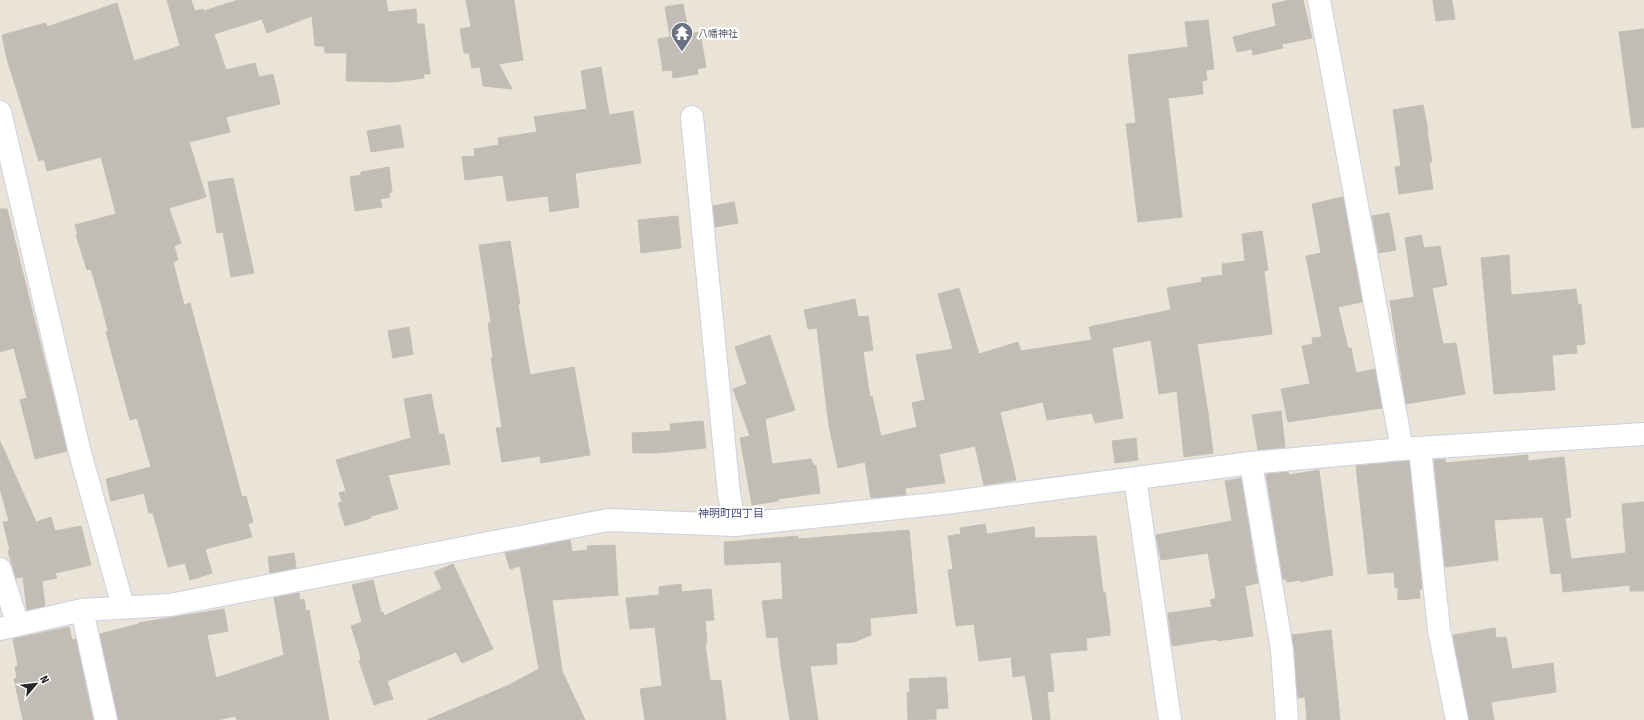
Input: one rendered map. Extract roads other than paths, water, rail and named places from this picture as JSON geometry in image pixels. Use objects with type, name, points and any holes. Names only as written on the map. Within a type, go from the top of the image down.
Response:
[{"type":"street","points":[[1319,0],[1411,449],[1439,630],[1457,720]]},
{"type":"street","points":[[0,112],[80,453],[123,606]]},
{"type":"street","points":[[692,117],[729,494],[735,525]]},
{"type":"street","points":[[0,569],[9,627],[82,610],[123,606],[170,604],[608,520],[735,525],[945,503],[1251,463],[1411,449],[1644,434]]},
{"type":"street","points":[[1251,463],[1282,650],[1287,720]]},
{"type":"street","points":[[1135,478],[1170,720]]},
{"type":"street","points":[[82,610],[106,720]]},
{"type":"place","name":"八幡神社","points":[[682,52]]},
{"type":"district","name":"神明町四丁目","points":[[731,513]]}]
